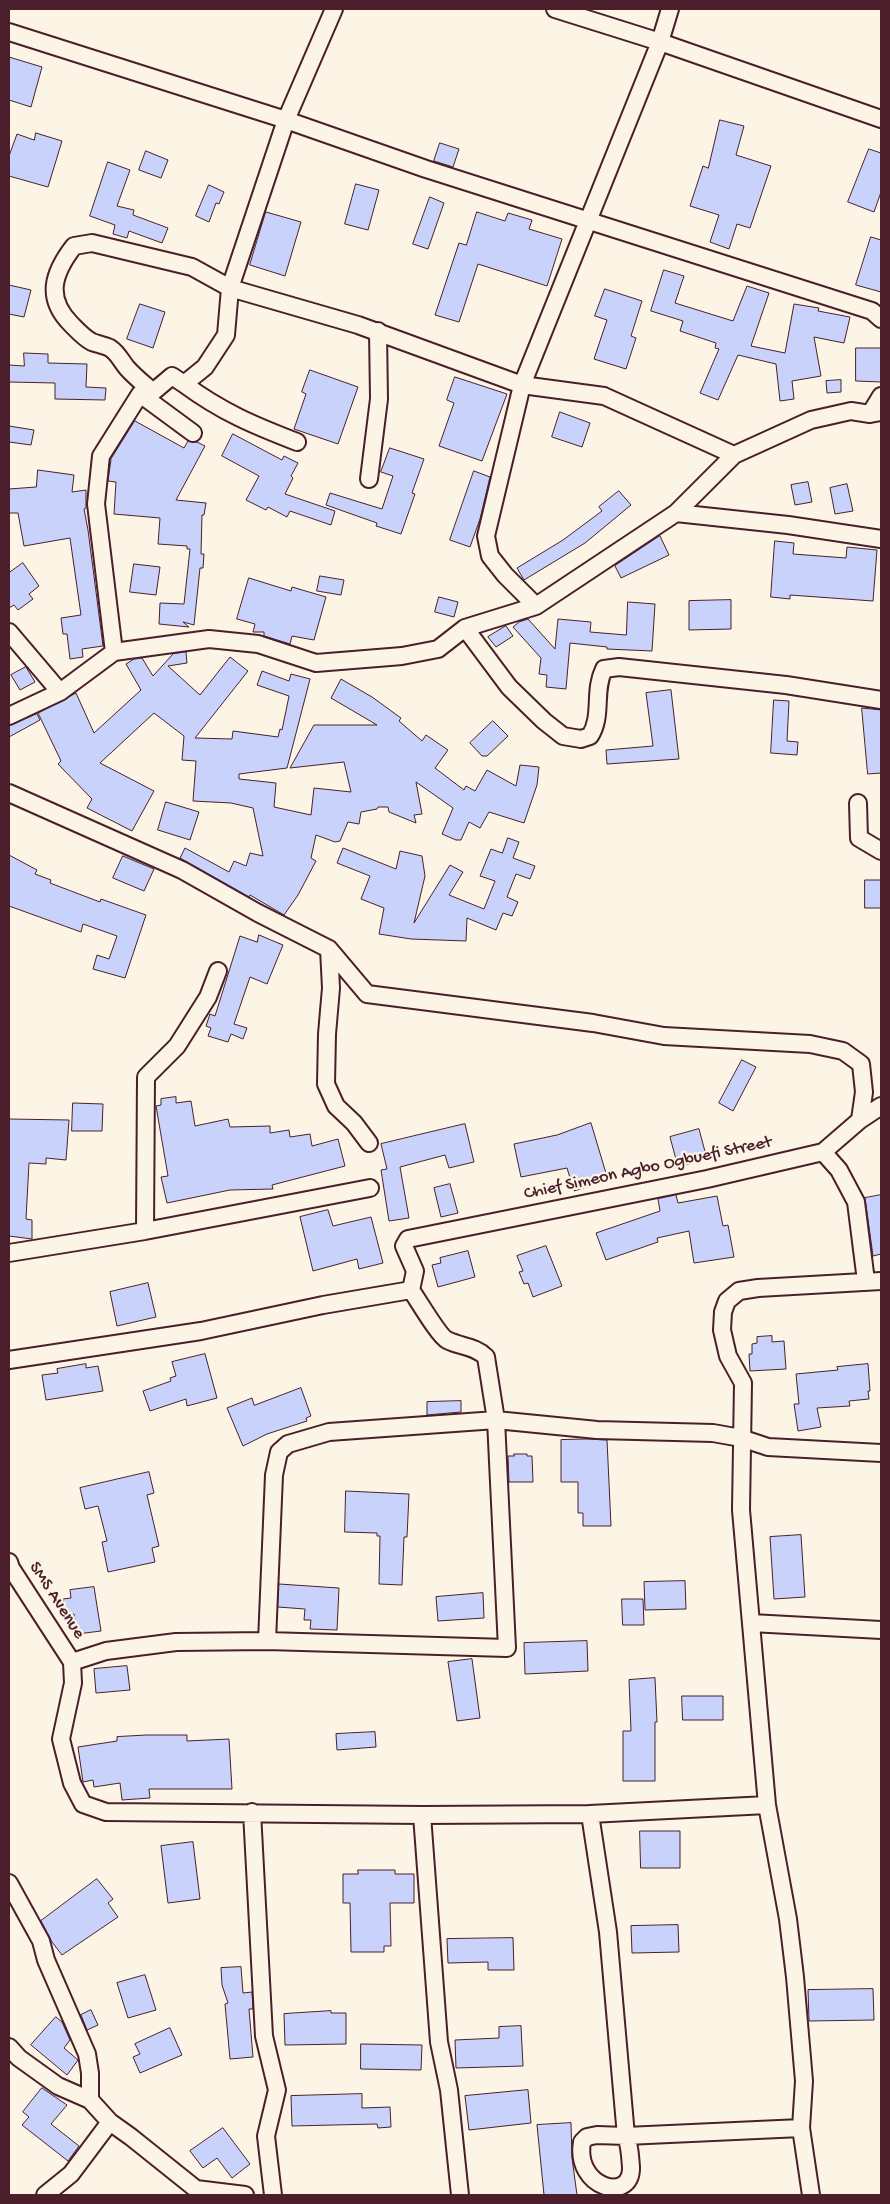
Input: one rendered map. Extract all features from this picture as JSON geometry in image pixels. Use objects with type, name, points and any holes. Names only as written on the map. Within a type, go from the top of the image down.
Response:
[{"type":"street","points":[[184,384],[205,367],[226,335],[230,288],[286,120],[334,9]]},
{"type":"street","points":[[555,9],[660,42],[881,119]]},
{"type":"street","points":[[536,606],[505,575],[490,556],[486,536],[522,385],[660,42],[670,9]]},
{"type":"street","points":[[9,32],[286,120],[426,169],[872,311],[881,319]]},
{"type":"street","points":[[193,433],[146,393],[109,348],[91,341],[65,318],[55,304],[54,288],[63,260],[74,246],[92,243],[192,267],[230,288],[378,331],[522,385],[604,396],[734,455]]},
{"type":"street","points":[[369,479],[379,399],[378,331]]},
{"type":"street","points":[[114,652],[96,504],[102,456],[146,393],[172,376],[213,405],[249,423],[297,442]]},
{"type":"street","points":[[9,716],[60,692],[114,652],[209,639],[258,644],[316,663],[402,656],[438,649],[465,628],[536,606],[676,513],[734,455],[811,420],[851,411],[876,413],[881,396]]},
{"type":"street","points":[[676,513],[881,539]]},
{"type":"street","points":[[465,628],[508,687],[563,736],[581,739],[590,736],[595,729],[599,680],[604,669],[619,668],[786,685],[881,700]]},
{"type":"street","points":[[9,632],[60,692]]},
{"type":"street","points":[[9,794],[182,870],[258,913],[330,949],[367,994],[593,1023],[664,1036],[810,1044],[843,1052],[861,1064],[864,1092],[860,1120]]},
{"type":"street","points":[[858,803],[859,838],[881,851]]},
{"type":"street","points":[[330,949],[326,1084],[336,1106],[354,1123],[369,1143]]},
{"type":"street","points":[[145,1231],[146,1077],[178,1046],[208,997],[218,972]]},
{"type":"street","name":"Chief Simeon Agbo Ogbuefi Street","points":[[411,1290],[415,1271],[404,1246],[408,1239],[707,1179],[823,1152],[860,1120],[881,1106]]},
{"type":"street","points":[[811,2195],[801,2128],[804,2081],[795,1977],[788,1919],[766,1805],[741,1510],[743,1383],[728,1356],[722,1330],[723,1312],[727,1301],[740,1291],[758,1288],[873,1281],[856,1202],[839,1170],[823,1152]]},
{"type":"street","points":[[9,1253],[145,1231],[370,1188]]},
{"type":"street","points":[[9,1360],[201,1331],[323,1305],[411,1290],[430,1316],[438,1332],[446,1340],[479,1350],[486,1357],[496,1420],[507,1648],[267,1640],[176,1642],[106,1651],[72,1662],[73,1683],[61,1740],[72,1783],[83,1804],[106,1812],[422,1815],[590,1814],[766,1805]]},
{"type":"street","points":[[267,1640],[274,1475],[279,1452],[288,1444],[329,1432],[496,1420],[598,1430],[713,1432],[741,1438],[768,1447],[881,1452]]},
{"type":"street","name":"SMS Avenue","points":[[9,1562],[10,1568],[72,1662]]},
{"type":"street","points":[[751,1624],[881,1630]]},
{"type":"street","points":[[252,1812],[264,2036],[277,2090],[266,2136],[273,2195]]},
{"type":"street","points":[[590,1814],[608,1932],[626,2136],[801,2128]]},
{"type":"street","points":[[422,1815],[439,2042],[449,2090],[460,2195]]},
{"type":"street","points":[[9,1883],[41,1941],[46,1960],[86,2054],[90,2074],[90,2100]]},
{"type":"street","points":[[9,2047],[20,2058],[58,2086],[90,2100],[110,2122],[132,2137],[196,2189],[245,2195]]},
{"type":"street","points":[[46,2195],[71,2174],[110,2122]]},
{"type":"building","points":[[9,57],[42,67],[31,107],[9,100]]},
{"type":"building","points":[[720,120],[744,126],[736,155],[771,166],[750,228],[737,224],[729,249],[710,242],[719,215],[690,206],[703,166],[708,168]]},
{"type":"building","points":[[36,133],[62,141],[48,187],[9,176],[9,156],[17,134],[34,140]]},
{"type":"building","points":[[440,143],[459,149],[453,167],[434,161]]},
{"type":"building","points":[[869,149],[881,153],[881,192],[874,212],[848,202]]},
{"type":"building","points":[[146,151],[168,160],[161,178],[139,170]]},
{"type":"building","points":[[108,162],[130,170],[117,206],[134,210],[133,215],[168,228],[162,243],[129,231],[127,238],[113,234],[115,225],[90,216]]},
{"type":"building","points":[[356,184],[379,190],[368,230],[345,224]]},
{"type":"building","points":[[209,185],[224,192],[219,204],[216,203],[209,222],[196,216]]},
{"type":"building","points":[[430,197],[444,203],[428,249],[413,244]]},
{"type":"building","points":[[266,212],[301,222],[285,276],[250,265]]},
{"type":"building","points":[[477,212],[505,221],[508,213],[532,220],[529,229],[562,239],[547,286],[478,264],[459,322],[435,315],[459,243],[466,245]]},
{"type":"building","points":[[871,237],[881,240],[881,292],[856,285]]},
{"type":"building","points":[[664,270],[684,276],[675,303],[733,321],[747,286],[769,293],[751,346],[785,353],[794,304],[819,308],[818,311],[850,317],[844,343],[814,337],[821,376],[792,381],[794,399],[780,401],[776,364],[738,355],[718,400],[700,393],[719,349],[715,348],[716,343],[680,331],[683,321],[651,311]]},
{"type":"building","points":[[9,285],[31,290],[24,317],[9,314]]},
{"type":"building","points":[[605,289],[642,301],[631,336],[636,338],[626,369],[594,359],[607,320],[595,316]]},
{"type":"building","points":[[140,304],[165,312],[153,348],[127,339]]},
{"type":"building","points":[[856,348],[881,348],[881,382],[856,381]]},
{"type":"building","points":[[24,353],[48,354],[48,363],[87,364],[86,387],[106,388],[105,400],[55,399],[55,383],[9,382],[9,365],[24,366]]},
{"type":"building","points":[[310,370],[358,387],[338,444],[294,429],[306,394],[302,392]]},
{"type":"building","points":[[455,377],[507,394],[482,461],[439,446],[454,403],[447,400]]},
{"type":"building","points":[[841,380],[841,392],[827,393],[826,381]]},
{"type":"building","points":[[560,412],[590,423],[582,447],[552,437]]},
{"type":"building","points":[[135,421],[184,448],[188,441],[197,442],[205,446],[176,500],[206,503],[204,515],[202,515],[201,554],[204,554],[203,568],[200,568],[194,625],[183,622],[189,627],[159,624],[160,603],[184,604],[190,549],[187,549],[187,546],[158,544],[160,518],[114,514],[116,482],[108,481],[111,459]]},
{"type":"building","points":[[9,426],[34,430],[31,445],[9,442]]},
{"type":"building","points":[[233,434],[282,460],[284,456],[298,463],[285,494],[335,511],[331,525],[290,511],[287,517],[268,507],[266,510],[246,500],[259,476],[222,456]]},
{"type":"building","points":[[390,448],[424,459],[412,493],[415,494],[401,534],[376,526],[377,523],[326,505],[330,493],[382,509],[393,476],[381,472]]},
{"type":"building","points":[[38,470],[74,475],[72,492],[86,490],[86,508],[84,509],[103,646],[82,649],[83,657],[70,659],[67,634],[63,634],[61,618],[81,615],[70,538],[24,546],[18,513],[9,513],[9,489],[36,487]]},
{"type":"building","points":[[474,471],[490,477],[480,519],[470,547],[450,540]]},
{"type":"building","points":[[808,482],[812,502],[795,505],[791,485]]},
{"type":"building","points":[[847,484],[853,511],[835,514],[830,488]]},
{"type":"building","points":[[619,491],[631,505],[585,543],[524,580],[517,568],[563,540],[602,511],[599,507]]},
{"type":"building","points":[[660,536],[669,555],[621,578],[615,566]]},
{"type":"building","points":[[775,541],[794,543],[793,554],[846,558],[847,547],[877,550],[873,601],[790,595],[790,599],[771,597]]},
{"type":"building","points":[[23,563],[39,586],[29,594],[33,599],[18,610],[14,605],[9,608],[9,573]]},
{"type":"building","points":[[134,564],[160,567],[156,595],[130,592]]},
{"type":"building","points":[[320,576],[344,580],[341,595],[317,591]]},
{"type":"building","points":[[249,578],[291,591],[292,587],[326,597],[314,640],[292,636],[290,644],[264,636],[264,632],[253,632],[255,624],[237,619]]},
{"type":"building","points":[[439,597],[458,602],[454,617],[435,612]]},
{"type":"building","points":[[731,600],[731,629],[689,630],[689,601]]},
{"type":"building","points":[[628,602],[655,604],[652,651],[607,649],[607,647],[570,643],[566,689],[546,687],[547,675],[539,674],[541,658],[513,627],[519,622],[528,619],[555,649],[558,619],[591,622],[590,632],[626,635]]},
{"type":"building","points":[[506,626],[513,636],[496,647],[488,637]]},
{"type":"building","points":[[186,652],[187,663],[168,666],[200,695],[230,657],[248,671],[195,738],[232,739],[233,731],[278,737],[280,729],[282,730],[289,696],[257,685],[262,671],[289,681],[291,674],[310,679],[287,768],[239,774],[239,779],[276,783],[274,807],[311,815],[314,788],[351,792],[344,762],[290,768],[314,725],[377,725],[331,698],[341,679],[372,697],[401,718],[399,721],[422,741],[426,735],[448,750],[435,768],[464,790],[466,786],[475,791],[487,770],[516,786],[520,765],[539,767],[537,785],[524,823],[489,812],[480,828],[469,822],[461,840],[456,840],[442,834],[453,808],[416,782],[422,814],[414,815],[416,823],[389,812],[388,807],[378,807],[377,809],[361,812],[359,824],[348,822],[340,841],[335,842],[316,835],[311,858],[316,861],[298,895],[284,915],[180,858],[185,848],[229,872],[234,861],[246,866],[250,853],[263,856],[253,808],[231,803],[193,801],[196,761],[182,760],[184,736],[154,713],[100,763],[154,791],[132,831],[87,808],[92,799],[58,764],[61,761],[38,713],[76,693],[94,733],[141,690],[126,664],[134,659],[142,658],[153,676],[173,654]]},
{"type":"building","points":[[26,667],[35,682],[20,690],[11,675]]},
{"type":"building","points":[[671,690],[679,759],[607,764],[606,750],[653,746],[646,693]]},
{"type":"building","points":[[774,700],[789,701],[787,741],[798,742],[797,755],[771,753]]},
{"type":"building","points":[[862,708],[881,710],[881,773],[868,774]]},
{"type":"building","points":[[37,714],[40,720],[9,737],[9,726]]},
{"type":"building","points":[[493,721],[508,736],[487,756],[482,756],[470,743]]},
{"type":"building","points":[[166,802],[199,812],[190,840],[158,830]]},
{"type":"building","points":[[508,838],[519,842],[513,858],[535,866],[530,879],[516,874],[507,897],[518,902],[512,916],[503,913],[496,930],[467,918],[466,941],[411,939],[379,934],[384,908],[361,899],[370,876],[337,863],[343,848],[396,869],[400,851],[422,856],[425,876],[414,923],[450,865],[463,872],[449,895],[484,909],[495,881],[480,876],[491,849],[502,853]]},
{"type":"building","points":[[9,855],[37,870],[35,874],[51,880],[50,883],[100,902],[101,899],[146,915],[125,978],[93,969],[97,955],[109,959],[117,936],[83,924],[81,932],[9,906]]},
{"type":"building","points":[[123,856],[154,869],[144,891],[113,878]]},
{"type":"building","points":[[865,880],[881,880],[881,908],[865,908]]},
{"type":"building","points":[[259,935],[283,945],[267,984],[250,977],[234,1024],[247,1028],[243,1039],[231,1034],[228,1042],[208,1036],[211,1028],[206,1026],[210,1014],[215,1016],[240,936],[257,942]]},
{"type":"building","points":[[742,1060],[756,1067],[733,1111],[719,1103]]},
{"type":"building","points":[[176,1097],[176,1103],[191,1101],[195,1126],[228,1119],[230,1127],[270,1126],[270,1133],[289,1130],[290,1137],[310,1134],[312,1146],[338,1139],[345,1166],[272,1185],[273,1189],[230,1190],[167,1203],[161,1177],[168,1176],[156,1106],[161,1105],[161,1099]]},
{"type":"building","points":[[73,1103],[103,1104],[102,1131],[72,1131]]},
{"type":"building","points":[[9,1119],[69,1120],[66,1160],[46,1158],[46,1164],[29,1163],[26,1219],[32,1220],[32,1239],[9,1236]]},
{"type":"building","points":[[591,1123],[608,1180],[574,1191],[567,1168],[521,1177],[514,1144],[557,1135]]},
{"type":"building","points":[[465,1124],[474,1162],[449,1168],[445,1155],[400,1167],[409,1218],[389,1221],[381,1170],[387,1169],[381,1144]]},
{"type":"building","points":[[699,1129],[707,1159],[678,1167],[670,1137]]},
{"type":"building","points":[[450,1184],[458,1213],[441,1217],[434,1188]]},
{"type":"building","points":[[676,1195],[678,1203],[717,1196],[723,1226],[728,1225],[734,1257],[694,1263],[689,1231],[657,1238],[658,1242],[606,1260],[596,1233],[660,1211],[658,1199]]},
{"type":"building","points":[[881,1195],[881,1254],[873,1256],[865,1198]]},
{"type":"building","points":[[328,1210],[333,1226],[371,1217],[383,1263],[359,1269],[357,1259],[313,1271],[300,1217]]},
{"type":"building","points":[[546,1246],[562,1286],[533,1297],[528,1283],[524,1284],[519,1272],[523,1271],[517,1256]]},
{"type":"building","points":[[468,1251],[475,1277],[438,1287],[432,1265],[441,1263],[440,1258]]},
{"type":"building","points":[[148,1283],[156,1317],[117,1326],[110,1292]]},
{"type":"building","points":[[772,1336],[772,1342],[784,1341],[786,1369],[750,1371],[749,1354],[752,1354],[752,1344],[757,1343],[757,1337]]},
{"type":"building","points":[[205,1354],[217,1398],[187,1406],[186,1399],[150,1411],[143,1391],[171,1381],[170,1378],[176,1376],[172,1362]]},
{"type":"building","points":[[86,1364],[86,1368],[98,1366],[103,1391],[46,1400],[42,1375],[58,1373],[57,1369]]},
{"type":"building","points":[[868,1364],[869,1399],[849,1401],[850,1406],[817,1408],[821,1427],[798,1431],[794,1404],[799,1404],[796,1374],[838,1370],[837,1367]]},
{"type":"building","points":[[301,1388],[311,1416],[306,1418],[307,1421],[267,1434],[243,1446],[227,1408],[252,1398],[254,1405]]},
{"type":"building","points":[[461,1401],[461,1412],[427,1415],[427,1402]]},
{"type":"building","points":[[561,1440],[607,1440],[611,1526],[583,1526],[583,1513],[578,1513],[578,1482],[561,1482]]},
{"type":"building","points":[[514,1454],[532,1456],[533,1482],[509,1482],[508,1456],[514,1456]]},
{"type":"building","points":[[149,1472],[154,1493],[147,1495],[159,1546],[152,1548],[155,1562],[108,1572],[102,1542],[107,1541],[98,1506],[85,1509],[80,1488]]},
{"type":"building","points":[[346,1491],[409,1494],[407,1537],[404,1537],[402,1585],[379,1584],[380,1536],[377,1536],[377,1533],[345,1532]]},
{"type":"building","points":[[801,1535],[805,1597],[774,1599],[770,1537]]},
{"type":"building","points":[[685,1581],[686,1609],[645,1610],[644,1582]]},
{"type":"building","points":[[279,1584],[339,1588],[337,1630],[310,1629],[311,1620],[304,1620],[305,1609],[278,1607]]},
{"type":"building","points":[[94,1587],[101,1631],[77,1634],[74,1614],[65,1615],[63,1599],[71,1598],[70,1590]]},
{"type":"building","points":[[483,1593],[484,1618],[438,1621],[436,1597]]},
{"type":"building","points":[[622,1599],[643,1599],[644,1625],[623,1625]]},
{"type":"building","points":[[587,1641],[588,1671],[525,1674],[524,1643]]},
{"type":"building","points":[[472,1659],[480,1718],[457,1721],[448,1662]]},
{"type":"building","points":[[127,1666],[130,1690],[96,1693],[94,1669]]},
{"type":"building","points":[[655,1678],[657,1722],[655,1722],[655,1781],[623,1781],[623,1731],[631,1731],[629,1680]]},
{"type":"building","points":[[682,1696],[723,1696],[723,1720],[683,1720]]},
{"type":"building","points":[[375,1732],[376,1747],[337,1750],[336,1734]]},
{"type":"building","points":[[187,1735],[187,1741],[229,1739],[232,1789],[149,1789],[150,1798],[122,1800],[120,1783],[94,1787],[93,1780],[83,1782],[78,1747],[117,1741],[117,1737]]},
{"type":"building","points":[[640,1831],[680,1831],[680,1868],[641,1868]]},
{"type":"building","points":[[193,1842],[200,1899],[168,1903],[161,1846]]},
{"type":"building","points":[[358,1870],[395,1870],[395,1874],[414,1874],[414,1903],[390,1903],[391,1946],[384,1946],[384,1952],[351,1952],[350,1903],[343,1903],[343,1874],[358,1874]]},
{"type":"building","points":[[97,1879],[113,1899],[108,1903],[118,1917],[62,1955],[52,1942],[41,1921]]},
{"type":"building","points":[[678,1925],[679,1952],[632,1953],[631,1926]]},
{"type":"building","points":[[513,1938],[514,1970],[488,1970],[488,1962],[448,1963],[447,1939]]},
{"type":"building","points":[[241,1967],[243,1993],[252,1992],[253,2009],[249,2009],[253,2057],[230,2059],[225,2004],[228,2003],[222,1985],[221,1968]]},
{"type":"building","points":[[145,1975],[156,2010],[128,2018],[117,1983]]},
{"type":"building","points":[[873,1989],[874,2020],[809,2021],[808,1990]]},
{"type":"building","points":[[91,2010],[98,2025],[87,2030],[81,2015]]},
{"type":"building","points":[[331,2011],[331,2013],[346,2013],[346,2044],[285,2045],[284,2014]]},
{"type":"building","points":[[56,2017],[62,2022],[70,2040],[64,2048],[78,2060],[67,2075],[31,2045]]},
{"type":"building","points":[[521,2026],[523,2066],[456,2068],[455,2040],[499,2038],[499,2027]]},
{"type":"building","points":[[170,2028],[182,2055],[140,2073],[133,2057],[140,2054],[135,2044]]},
{"type":"building","points":[[361,2044],[422,2045],[421,2070],[361,2069]]},
{"type":"building","points":[[42,2088],[67,2105],[51,2124],[79,2146],[68,2161],[22,2125],[29,2117],[23,2112]]},
{"type":"building","points":[[528,2090],[531,2123],[469,2130],[465,2096]]},
{"type":"building","points":[[362,2094],[362,2108],[390,2107],[391,2127],[378,2128],[377,2124],[292,2126],[291,2096]]},
{"type":"building","points":[[571,2123],[572,2158],[577,2195],[544,2195],[537,2125]]},
{"type":"building","points":[[223,2128],[250,2164],[232,2178],[217,2158],[203,2168],[190,2151]]}]
